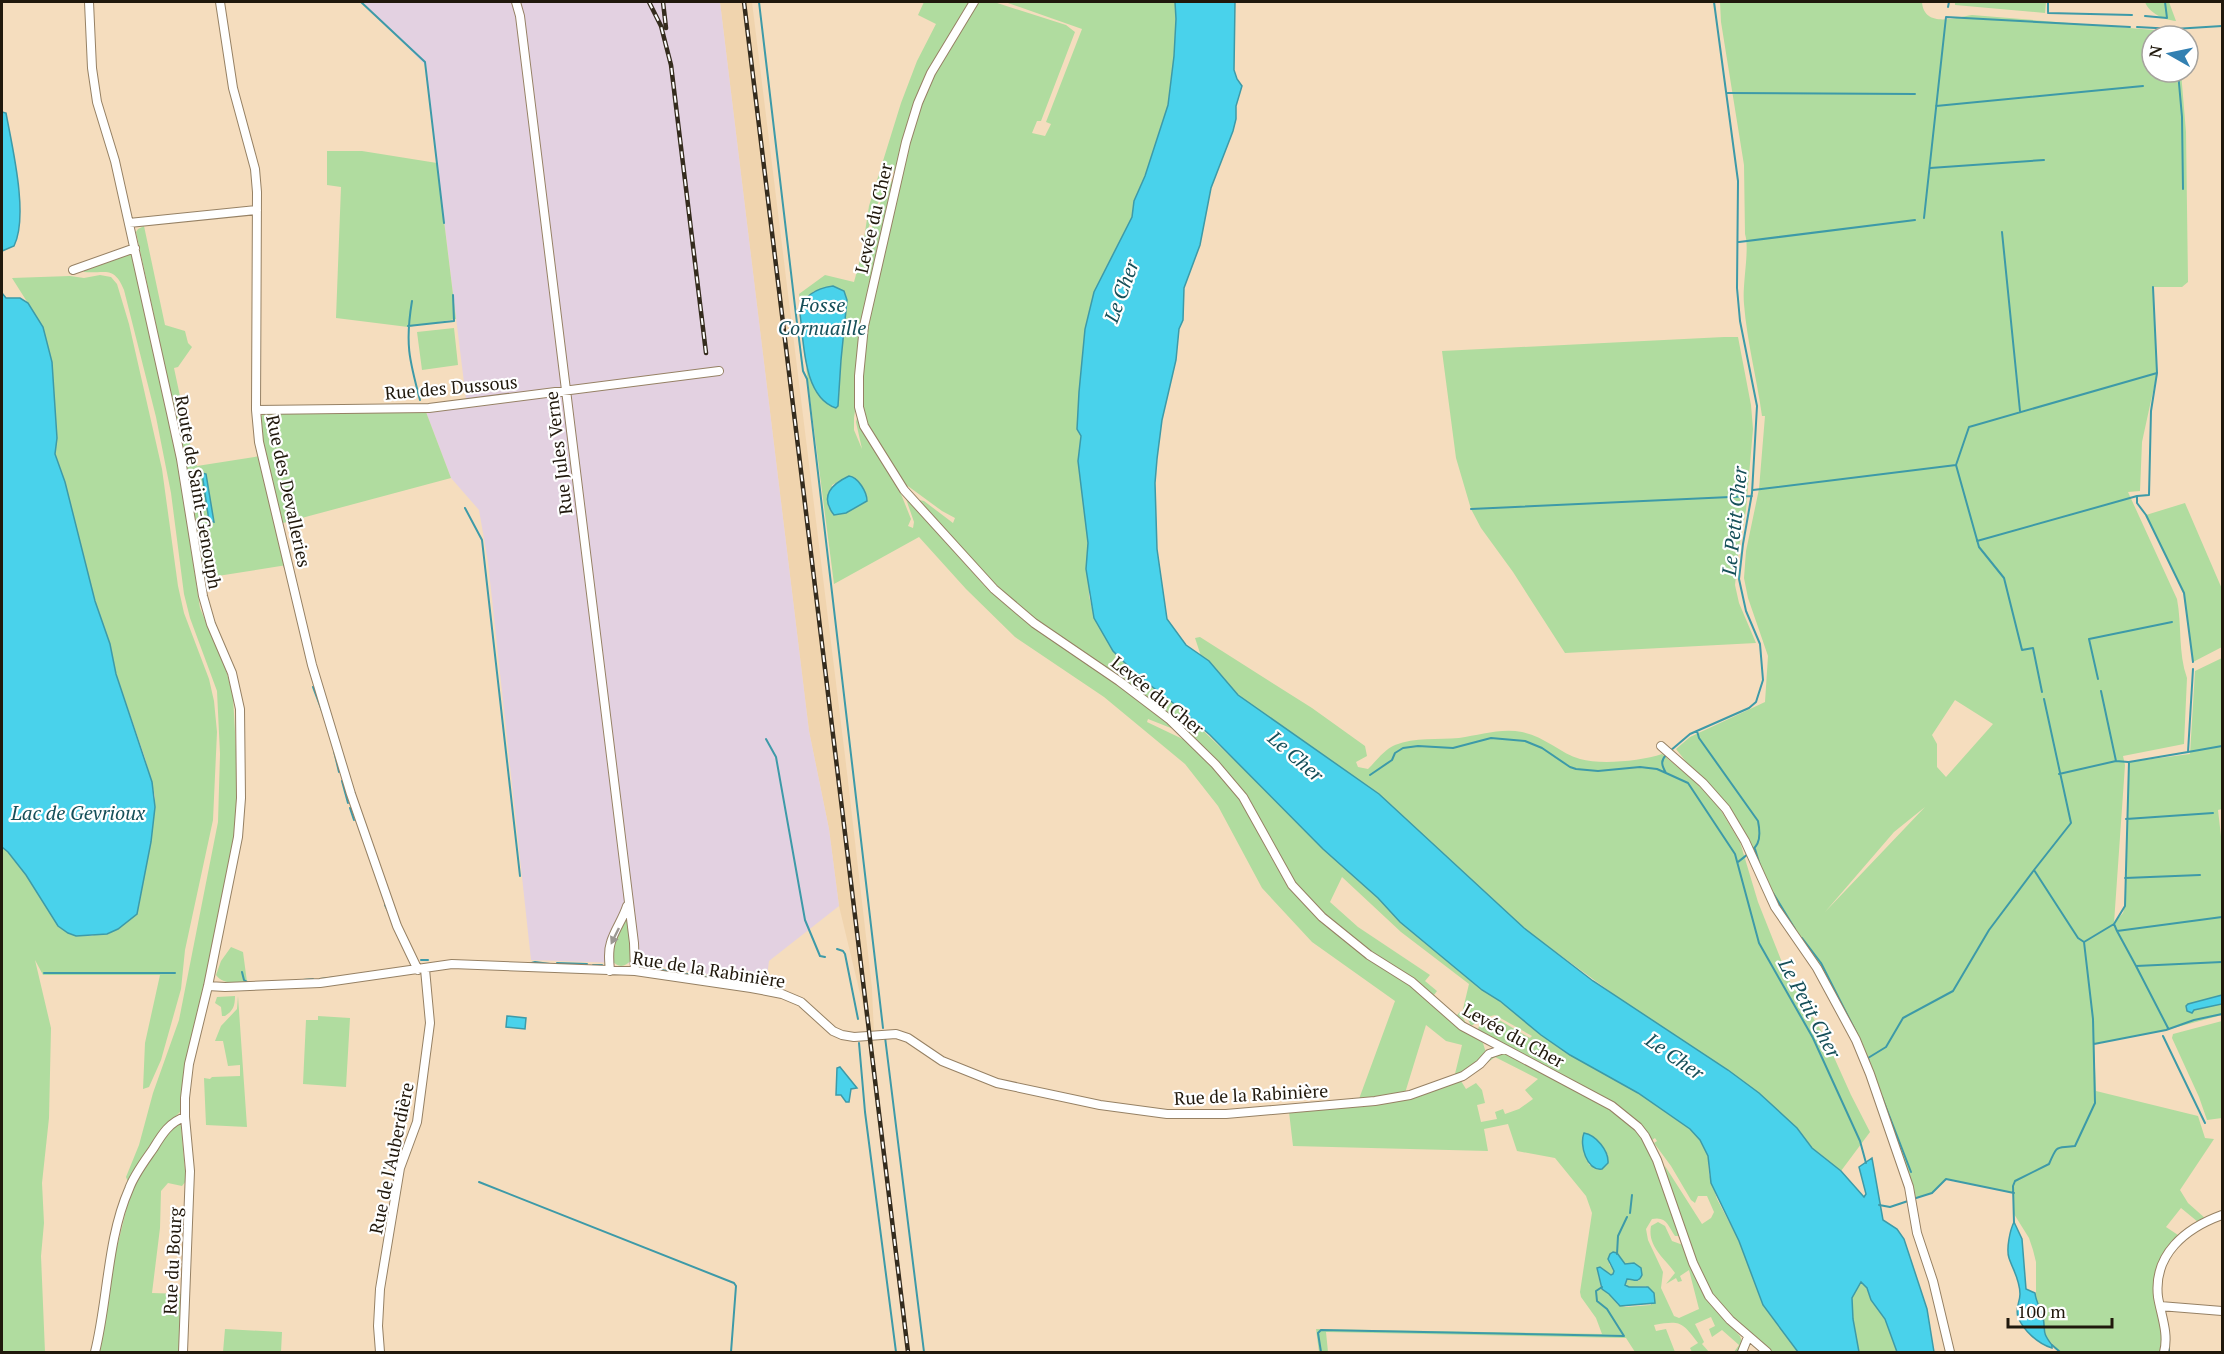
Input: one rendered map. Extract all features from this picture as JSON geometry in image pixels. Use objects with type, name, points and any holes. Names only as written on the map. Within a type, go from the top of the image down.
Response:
[{"type":"street","name":"Route de Saint-Genouph","points":[[89,2],[92,68],[97,102],[115,161],[181,459],[202,596],[232,673],[240,709],[241,787],[238,837],[208,986],[189,1064],[184,1117]]},
{"type":"street","name":"Rue des Devalleries","points":[[220,2],[233,88],[255,169],[257,210],[256,410],[261,452],[315,675],[357,815],[398,926],[421,969]]},
{"type":"street","name":"Rue Jules Verne","points":[[516,2],[520,16],[635,971]]},
{"type":"street","name":"Levée du Cher","points":[[974,2],[931,73],[906,142],[864,326],[859,376],[859,407],[864,426],[904,490],[994,589],[1034,623],[1119,681],[1169,719],[1215,764],[1243,797],[1292,885],[1316,911],[1369,955],[1412,982],[1462,1026],[1612,1106],[1632,1121],[1645,1136],[1657,1160],[1693,1263],[1704,1287],[1719,1308],[1767,1353]]},
{"type":"street","points":[[129,223],[257,210]]},
{"type":"street","points":[[73,270],[135,248]]},
{"type":"street","name":"Rue des Dussous","points":[[256,410],[429,408],[719,370]]},
{"type":"street","points":[[1661,746],[1715,795],[1736,825],[1775,907],[1817,968],[1856,1040],[1909,1187],[1917,1233],[1933,1281],[1950,1353]]},
{"type":"street","name":"Rue Jules Verne","points":[[610,971],[611,940],[623,920],[628,902]]},
{"type":"street","name":"Rue de la Rabinière","points":[[208,986],[320,983],[452,964],[635,971],[782,994],[801,1002],[833,1031],[842,1035],[854,1037],[896,1034],[908,1038],[942,1062],[997,1083],[1070,1100],[1143,1112],[1190,1115],[1376,1101],[1402,1096],[1434,1088],[1463,1076],[1480,1064],[1489,1054],[1504,1049]]},
{"type":"street","name":"Rue de l'Auberdière","points":[[380,1353],[378,1326],[380,1289],[400,1168],[417,1122],[430,1023],[421,969]]},
{"type":"street","points":[[1484,1038],[1489,1054]]},
{"type":"street","points":[[95,1353],[105,1293],[127,1194],[146,1158],[165,1131],[173,1122],[184,1117]]},
{"type":"street","name":"Rue du Bourg","points":[[183,1353],[190,1171],[184,1117]]},
{"type":"street","points":[[2164,1353],[2166,1339],[2158,1296],[2159,1277],[2164,1260],[2172,1247],[2186,1233],[2223,1215]]},
{"type":"street","points":[[2160,1306],[2223,1311]]},
{"type":"street","points":[[1742,1353],[1748,1337]]},
{"type":"shaded area","points":[[363,2],[720,2],[809,731],[829,829],[839,906],[769,961],[766,984],[647,964],[531,960],[488,562],[479,510],[451,478],[426,412],[467,407],[425,65]]},
{"type":"shaded area","points":[[720,2],[752,2],[846,764],[872,988],[874,1035],[870,1035],[839,906],[829,829],[809,731]]},
{"type":"green space","points":[[924,2],[972,2],[943,47],[897,168],[892,173],[873,214],[863,245],[869,206],[901,103],[917,61],[936,24],[918,15]]},
{"type":"green space","points":[[978,2],[994,2],[1066,25],[1075,32],[1041,121],[1037,121],[1032,133],[1045,136],[1051,124],[1046,122],[1082,29],[1005,2],[1175,2],[1174,56],[1168,105],[1145,176],[1134,201],[1132,217],[1094,292],[1085,329],[1077,429],[1081,436],[1078,461],[1088,543],[1089,596],[1093,612],[1177,706],[1272,796],[1323,849],[1378,898],[1400,922],[1541,1035],[1570,1055],[1638,1093],[1690,1129],[1700,1140],[1708,1156],[1709,1174],[1717,1199],[1739,1241],[1763,1305],[1798,1352],[1770,1352],[1728,1315],[1707,1289],[1687,1242],[1666,1177],[1665,1166],[1702,1224],[1711,1218],[1714,1212],[1707,1196],[1698,1196],[1695,1203],[1691,1200],[1654,1143],[1657,1141],[1655,1138],[1652,1140],[1639,1124],[1478,1030],[1484,1021],[1496,1018],[1530,1038],[1532,1036],[1495,1015],[1484,1018],[1471,1026],[1463,1009],[1469,984],[1401,932],[1342,877],[1330,902],[1358,927],[1430,975],[1425,981],[1437,991],[1434,995],[1456,1016],[1460,1012],[1467,1025],[1345,934],[1296,887],[1274,847],[1207,752],[1007,599],[919,500],[924,501],[953,523],[955,518],[901,481],[866,423],[862,406],[869,313],[910,139],[927,88],[950,45]]},
{"type":"green space","points":[[1720,2],[1922,2],[1928,15],[1941,19],[1972,15],[2140,29],[2140,84],[2182,84],[2186,132],[2188,282],[2182,287],[2153,287],[2157,373],[2142,442],[2140,491],[2128,492],[2177,599],[2182,659],[2187,678],[2184,744],[2123,756],[2125,765],[2114,923],[2123,913],[2125,906],[2129,762],[2190,754],[2195,671],[2222,658],[2222,809],[2218,810],[2222,845],[2222,1015],[2166,1030],[2094,1044],[2096,1091],[2198,1116],[2205,1138],[2214,1139],[2180,1190],[2188,1203],[2206,1219],[2198,1222],[2181,1208],[2166,1227],[2178,1235],[2159,1264],[2163,1341],[2161,1352],[2060,1352],[2045,1336],[2043,1317],[2036,1302],[2036,1262],[2029,1238],[2014,1214],[2013,1193],[1947,1179],[1932,1193],[1913,1199],[1908,1172],[1868,1056],[1863,1056],[1837,1002],[1781,918],[1745,841],[1676,749],[1690,737],[1765,702],[1768,656],[1748,598],[1744,578],[1746,551],[1759,489],[1765,416],[1762,416],[1745,318],[1747,248],[1744,165],[1721,22]],"holes":[[[1955,700],[1993,724],[1946,777],[1937,767],[1937,744],[1932,735]],[[1925,807],[1825,912],[1894,832]]]},
{"type":"green space","points":[[1955,2],[2046,2],[2045,13],[1955,5]]},
{"type":"green space","points":[[2145,2],[2169,2],[2176,21],[2158,15]]},
{"type":"green space","points":[[327,151],[362,151],[437,163],[456,319],[408,327],[336,318],[341,187],[327,185]]},
{"type":"green space","points":[[893,179],[874,275],[854,430],[862,449],[856,422],[858,414],[869,440],[899,489],[911,519],[908,526],[913,528],[914,522],[905,496],[984,585],[1008,606],[1158,714],[1176,730],[1148,719],[1147,722],[1191,743],[1225,779],[1241,801],[1290,888],[1483,1043],[1486,1053],[1483,1059],[1454,1078],[1462,1045],[1446,1041],[1426,1025],[1405,1093],[1359,1099],[1395,1001],[1312,942],[1262,888],[1218,806],[1185,764],[1104,697],[1015,637],[966,589],[919,537],[834,584],[806,367],[821,399],[838,406],[847,300],[814,291],[801,307],[799,294],[825,275],[854,282],[860,260],[865,261],[867,258],[874,219]],"holes":[[[849,476],[856,478],[867,501],[846,513],[833,515],[828,506],[832,485]]]},
{"type":"green space","points":[[144,226],[165,325],[185,331],[188,343],[192,347],[178,367],[174,368],[197,466],[260,456],[287,565],[205,578],[187,468],[136,232]]},
{"type":"green space","points":[[127,253],[132,255],[134,260],[175,445],[200,608],[226,670],[233,696],[237,768],[235,837],[196,1025],[186,1062],[181,1111],[168,1124],[128,1182],[126,1177],[139,1145],[153,1093],[179,1020],[218,822],[220,754],[217,691],[190,618],[184,594],[171,493],[156,417],[124,290],[116,277],[108,272],[84,272],[83,270]]},
{"type":"green space","points":[[100,275],[111,277],[117,284],[129,324],[162,469],[178,586],[184,613],[209,679],[214,701],[217,732],[213,820],[185,950],[181,989],[161,1060],[149,1087],[143,1089],[145,1043],[160,975],[43,975],[35,960],[51,1028],[49,1118],[42,1183],[44,1223],[41,1256],[45,1352],[2,1352],[2,847],[26,875],[58,926],[76,936],[92,936],[137,914],[151,842],[155,796],[145,758],[116,674],[110,644],[95,601],[65,482],[55,454],[57,438],[52,362],[43,327],[12,278],[70,276],[84,278]]},
{"type":"green space","points":[[454,328],[458,365],[422,370],[417,332]]},
{"type":"green space","points":[[1738,337],[1751,405],[1753,429],[1746,510],[1735,585],[1739,603],[1756,643],[1565,653],[1513,572],[1481,528],[1471,509],[1456,458],[1442,351]]},
{"type":"green space","points":[[269,412],[426,412],[451,478],[283,523],[267,468],[261,436],[262,415]]},
{"type":"green space","points":[[2185,503],[2222,589],[2222,647],[2193,662],[2184,593],[2146,515]]},
{"type":"green space","points":[[1200,637],[1312,708],[1365,746],[1367,756],[1356,762],[1358,767],[1368,769],[1388,749],[1403,742],[1459,738],[1506,731],[1530,734],[1573,756],[1589,761],[1643,759],[1662,754],[1717,804],[1740,842],[1758,902],[1789,980],[1824,1035],[1870,1132],[1841,1171],[1812,1148],[1797,1128],[1523,928],[1379,794],[1238,695],[1209,661],[1201,656],[1195,638]]},
{"type":"green space","points":[[628,913],[632,959],[627,964],[619,966],[612,960],[615,938]]},
{"type":"green space","points":[[231,947],[243,952],[247,982],[226,982],[216,975],[221,961]]},
{"type":"green space","points":[[235,996],[232,1010],[222,1016],[221,1007],[215,1003],[217,997]]},
{"type":"green space","points":[[238,996],[247,1127],[206,1125],[204,1078],[240,1076],[240,1065],[228,1066],[223,1041],[215,1041],[221,1026],[237,1009]]},
{"type":"green space","points":[[318,1016],[350,1018],[346,1087],[303,1084],[306,1020],[318,1020]]},
{"type":"green space","points":[[2222,1021],[2222,1118],[2207,1120],[2172,1038],[2173,1034]]},
{"type":"green space","points":[[1501,1053],[1513,1057],[1568,1085],[1608,1108],[1640,1134],[1654,1158],[1680,1236],[1675,1236],[1664,1220],[1657,1218],[1652,1219],[1646,1229],[1648,1240],[1663,1272],[1661,1288],[1674,1316],[1679,1318],[1699,1309],[1689,1270],[1680,1276],[1682,1281],[1678,1282],[1676,1278],[1666,1284],[1675,1273],[1658,1252],[1652,1240],[1651,1226],[1658,1222],[1665,1226],[1672,1241],[1683,1245],[1705,1296],[1740,1336],[1742,1342],[1738,1352],[1734,1352],[1739,1345],[1722,1330],[1712,1337],[1709,1329],[1715,1326],[1711,1317],[1695,1324],[1704,1342],[1702,1344],[1709,1352],[1692,1352],[1690,1348],[1698,1343],[1680,1324],[1670,1323],[1654,1325],[1656,1331],[1666,1329],[1675,1352],[1635,1352],[1626,1338],[1326,1332],[1328,1352],[1319,1352],[1316,1329],[1602,1334],[1596,1318],[1580,1292],[1592,1213],[1586,1196],[1555,1158],[1517,1151],[1508,1124],[1484,1129],[1488,1151],[1293,1146],[1289,1112],[1414,1097],[1461,1081],[1466,1089],[1476,1083],[1482,1090],[1485,1103],[1477,1105],[1481,1122],[1497,1119],[1495,1112],[1503,1109],[1505,1114],[1519,1109],[1533,1099],[1525,1090],[1538,1079],[1495,1057],[1487,1063],[1491,1057]],"holes":[[[1582,1136],[1595,1138],[1608,1155],[1589,1165]],[[1613,1252],[1617,1253],[1625,1264],[1635,1265],[1641,1269],[1639,1281],[1627,1279],[1625,1285],[1629,1287],[1646,1286],[1651,1305],[1626,1307],[1618,1305],[1609,1294],[1601,1289],[1597,1269],[1600,1268],[1613,1274],[1614,1271],[1609,1264]]]},
{"type":"green space","points":[[179,1123],[186,1181],[182,1186],[168,1183],[161,1191],[160,1228],[152,1293],[182,1294],[180,1352],[98,1352],[116,1251],[129,1199],[136,1181],[163,1134]]},
{"type":"green space","points":[[1860,1282],[1867,1288],[1871,1300],[1885,1319],[1897,1352],[1859,1352],[1852,1298]]},
{"type":"green space","points":[[225,1329],[282,1332],[281,1352],[223,1352]]},
{"type":"water","name":"Le Cher","points":[[1175,2],[1235,2],[1234,70],[1242,86],[1236,106],[1233,131],[1211,188],[1200,245],[1184,288],[1183,320],[1179,329],[1176,360],[1162,420],[1155,483],[1157,549],[1167,619],[1186,645],[1209,661],[1238,695],[1379,794],[1524,928],[1593,981],[1759,1093],[1797,1128],[1812,1148],[1841,1171],[1864,1197],[1866,1194],[1859,1167],[1872,1158],[1883,1220],[1897,1229],[1904,1239],[1927,1309],[1934,1352],[1897,1352],[1885,1319],[1861,1282],[1852,1298],[1859,1352],[1798,1352],[1763,1305],[1739,1241],[1711,1183],[1708,1156],[1700,1140],[1690,1129],[1638,1093],[1570,1055],[1541,1035],[1400,922],[1378,898],[1323,849],[1210,735],[1137,675],[1113,651],[1094,618],[1086,569],[1088,543],[1078,461],[1081,436],[1077,429],[1085,329],[1094,292],[1132,217],[1134,201],[1145,176],[1168,105],[1174,56]]},
{"type":"water","points":[[2,112],[6,113],[15,162],[20,217],[14,246],[2,251]]},
{"type":"water","name":"Fosse Cornuaille","points":[[833,286],[844,291],[847,300],[836,408],[825,402],[811,381],[804,353],[800,314],[803,302],[811,294]]},
{"type":"water","name":"Lac de Gevrioux","points":[[2,293],[6,298],[20,298],[28,303],[43,327],[52,362],[57,438],[55,454],[65,482],[95,601],[110,644],[116,674],[152,782],[155,807],[151,842],[137,914],[118,929],[107,934],[76,936],[58,926],[26,875],[2,847]]},
{"type":"water","points":[[202,473],[206,474],[214,522],[209,521]]},
{"type":"water","points":[[849,476],[861,485],[867,501],[846,513],[834,515],[828,502],[828,496],[837,483]]},
{"type":"water","points":[[2222,995],[2222,1004],[2194,1010],[2192,1013],[2187,1011],[2188,1004]]},
{"type":"water","points":[[507,1016],[526,1018],[525,1029],[506,1027]]},
{"type":"water","points":[[840,1067],[857,1088],[851,1089],[849,1102],[846,1102],[841,1095],[836,1095],[837,1068]]},
{"type":"water","points":[[1584,1133],[1597,1140],[1604,1149],[1608,1163],[1602,1169],[1597,1169],[1588,1162],[1583,1144]]},
{"type":"water","points":[[2014,1222],[2022,1239],[2026,1289],[2035,1293],[2043,1317],[2045,1334],[2052,1348],[2032,1336],[2023,1327],[2018,1317],[2020,1289],[2008,1250]]},
{"type":"water","points":[[1613,1252],[1617,1253],[1625,1264],[1634,1263],[1641,1268],[1642,1275],[1639,1279],[1627,1279],[1625,1285],[1648,1287],[1654,1293],[1655,1303],[1620,1306],[1602,1289],[1597,1268],[1600,1267],[1611,1275],[1613,1274],[1614,1271],[1608,1259]]},
{"type":"waterway","points":[[361,2],[425,62],[444,223]]},
{"type":"waterway","points":[[759,2],[803,371],[807,379],[883,1028]]},
{"type":"waterway","name":"Le Petit Cher","points":[[1670,751],[1690,734],[1749,708],[1756,702],[1763,680],[1760,644],[1746,611],[1739,579],[1752,493],[1757,406],[1740,321],[1737,288],[1738,181],[1714,2]]},
{"type":"waterway","points":[[1948,7],[1949,2]]},
{"type":"waterway","points":[[2048,2],[2048,12]]},
{"type":"waterway","points":[[2145,16],[2167,18],[2165,2]]},
{"type":"waterway","points":[[2048,13],[2132,15]]},
{"type":"waterway","points":[[1924,218],[1946,17],[2130,27]]},
{"type":"waterway","points":[[2137,27],[2174,29],[2222,26]]},
{"type":"waterway","points":[[2179,84],[2183,189]]},
{"type":"waterway","points":[[1936,106],[2143,86]]},
{"type":"waterway","points":[[1728,93],[1915,94]]},
{"type":"waterway","points":[[1930,168],[2044,160]]},
{"type":"waterway","points":[[1739,242],[1915,220]]},
{"type":"waterway","points":[[2002,232],[2020,411]]},
{"type":"waterway","points":[[2153,287],[2157,373],[2151,411],[2149,495],[2137,496],[2137,503],[2146,515],[2184,593],[2193,662]]},
{"type":"waterway","points":[[408,326],[454,321],[453,295]]},
{"type":"waterway","points":[[412,301],[409,351],[420,400]]},
{"type":"waterway","points":[[1753,490],[1956,465],[1969,427],[2157,373]]},
{"type":"waterway","points":[[1956,465],[1979,547],[2004,578],[2022,650],[2033,648],[2042,692]]},
{"type":"waterway","points":[[1471,509],[1752,496]]},
{"type":"waterway","points":[[1977,541],[2137,496]]},
{"type":"waterway","points":[[465,508],[482,540],[520,876]]},
{"type":"waterway","points":[[284,561],[285,568]]},
{"type":"waterway","points":[[2098,679],[2089,639],[2172,622]]},
{"type":"waterway","points":[[2014,1223],[2013,1186],[2015,1181],[2049,1164],[2058,1148],[2075,1146],[2095,1103],[2093,1019],[2084,942],[2114,924],[2125,906],[2129,762],[2188,752],[2193,669]]},
{"type":"waterway","points":[[313,687],[322,711]]},
{"type":"waterway","points":[[2059,774],[2116,761],[2101,691]]},
{"type":"waterway","points":[[2044,699],[2071,823],[2034,870],[2078,938],[2084,942]]},
{"type":"waterway","points":[[1697,731],[1699,738],[1758,821],[1759,836],[1756,846],[1738,862]]},
{"type":"waterway","points":[[1370,775],[1392,760],[1395,753],[1403,748],[1418,746],[1453,748],[1491,738],[1525,741],[1542,748],[1576,769],[1598,771],[1640,767],[1657,769],[1666,773]]},
{"type":"waterway","points":[[766,739],[776,757],[805,920],[820,956],[825,957]]},
{"type":"waterway","points":[[2188,752],[2222,746]]},
{"type":"waterway","points":[[334,751],[339,772]]},
{"type":"waterway","name":"Le Petit Cher","points":[[1666,755],[1662,764],[1666,773],[1688,783],[1735,854],[1759,943],[1813,1038],[1860,1141],[1866,1163]]},
{"type":"waterway","points":[[2116,761],[2128,762]]},
{"type":"waterway","points":[[342,781],[348,803]]},
{"type":"waterway","points":[[350,808],[354,820]]},
{"type":"waterway","points":[[2126,819],[2213,813]]},
{"type":"waterway","points":[[1755,849],[1761,869]]},
{"type":"waterway","points":[[1869,1063],[1868,1058],[1886,1047],[1903,1018],[1953,991],[1989,930],[2034,870]]},
{"type":"waterway","points":[[2125,878],[2200,875]]},
{"type":"waterway","points":[[1773,893],[1795,929]]},
{"type":"waterway","points":[[385,905],[389,913]]},
{"type":"waterway","points":[[2114,924],[2117,931],[2222,917]]},
{"type":"waterway","points":[[2117,931],[2136,966],[2222,962]]},
{"type":"waterway","points":[[1802,938],[1821,963],[1857,1034]]},
{"type":"waterway","points":[[837,949],[845,954],[858,1019]]},
{"type":"waterway","points":[[421,960],[428,960]]},
{"type":"waterway","points":[[528,964],[535,962],[550,964]]},
{"type":"waterway","points":[[557,963],[587,964]]},
{"type":"waterway","points":[[593,965],[602,965]]},
{"type":"waterway","points":[[2136,966],[2168,1028]]},
{"type":"waterway","points":[[661,970],[761,985]]},
{"type":"waterway","points":[[242,972],[244,980],[249,983]]},
{"type":"waterway","points":[[44,973],[175,973]]},
{"type":"waterway","points":[[320,979],[338,977]]},
{"type":"waterway","points":[[303,980],[313,979]]},
{"type":"waterway","points":[[2094,1044],[2166,1030],[2194,1020],[2222,1014]]},
{"type":"waterway","points":[[2163,1036],[2205,1123]]},
{"type":"waterway","points":[[885,1037],[924,1352]]},
{"type":"waterway","points":[[859,1043],[865,1112],[896,1352]]},
{"type":"waterway","points":[[1882,1097],[1911,1172]]},
{"type":"waterway","points":[[1913,1199],[1932,1193],[1946,1179],[2014,1193]]},
{"type":"waterway","points":[[479,1182],[734,1283],[736,1286],[731,1352]]},
{"type":"waterway","points":[[1630,1213],[1632,1195]]},
{"type":"waterway","points":[[1879,1205],[1890,1207],[1908,1201]]},
{"type":"waterway","points":[[1617,1254],[1618,1236],[1627,1217]]},
{"type":"waterway","points":[[1321,1352],[1318,1333],[1321,1330],[1624,1336],[1607,1309],[1597,1301],[1596,1291],[1602,1287]]},
{"type":"waterway","points":[[2169,1333],[2169,1352]]},
{"type":"waterway","points":[[2052,1345],[2060,1352]]},
{"type":"railway","points":[[649,2],[661,26],[671,65],[706,353]]},
{"type":"railway","points":[[663,2],[666,28]]},
{"type":"railway","points":[[744,2],[908,1352]]}]
